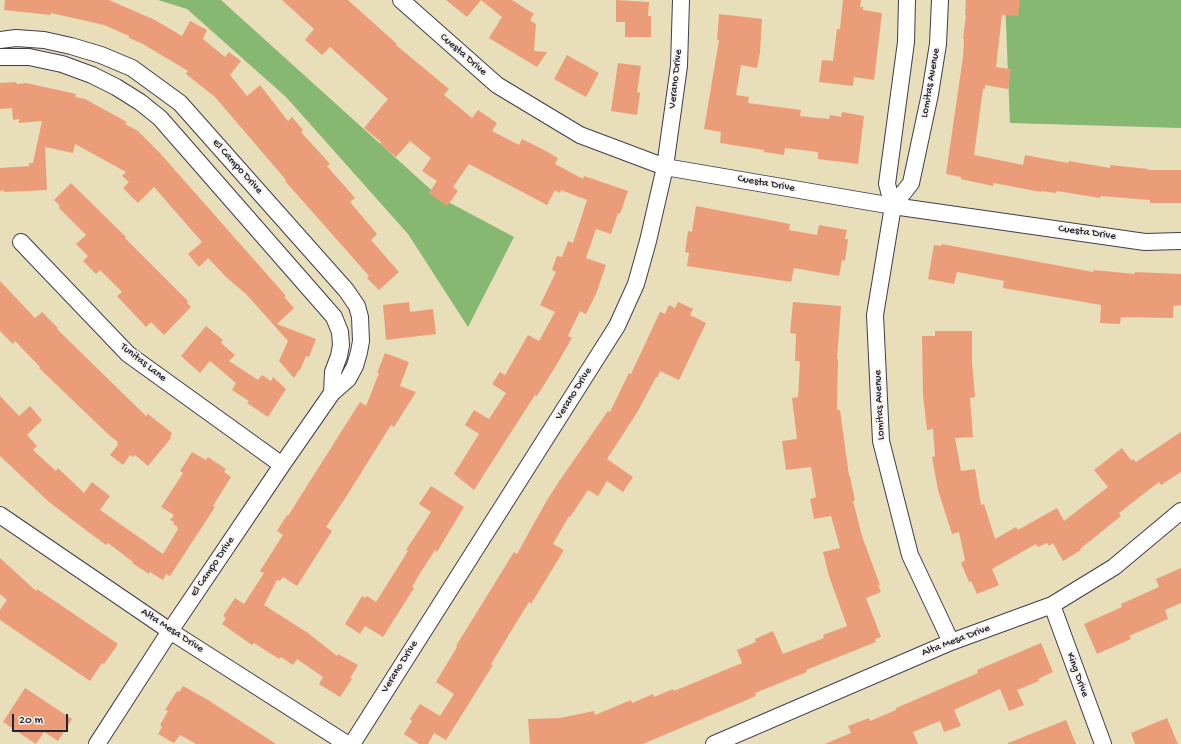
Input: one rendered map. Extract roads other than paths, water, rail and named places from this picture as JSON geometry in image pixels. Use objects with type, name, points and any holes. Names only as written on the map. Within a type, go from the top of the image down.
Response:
[{"type":"street","name":"Cuesta Drive","points":[[401,0],[497,85],[580,135],[665,167],[893,206],[1145,242],[1181,241]]},
{"type":"street","name":"Verano Drive","points":[[352,744],[617,326],[636,284],[648,241],[665,167],[679,66],[681,0]]},
{"type":"street","name":"Lomitas Avenue","points":[[907,0],[906,42],[887,184],[893,206],[875,314],[881,441],[910,555],[951,642]]},
{"type":"street","name":"Lomitas Avenue","points":[[893,206],[911,183],[930,94],[937,51],[940,0]]},
{"type":"street","name":"El Campo Drive","points":[[0,40],[16,38],[44,40],[101,55],[132,68],[180,102],[346,290],[357,306],[361,326],[359,352],[355,366],[348,379],[332,393],[282,465],[170,631],[97,744]]},
{"type":"street","points":[[0,57],[29,57],[62,64],[92,75],[116,87],[140,102],[160,118],[334,317],[340,332],[341,345],[339,356],[333,372],[332,393]]},
{"type":"street","name":"Tunitas Lane","points":[[20,242],[128,354],[282,465]]},
{"type":"street","name":"Alta Mesa Drive","points":[[714,744],[951,642],[1052,605],[1114,567],[1181,511]]},
{"type":"street","name":"Alta Mesa Drive","points":[[0,515],[170,631],[347,744]]},
{"type":"street","name":"King Drive","points":[[1052,605],[1103,744]]}]
